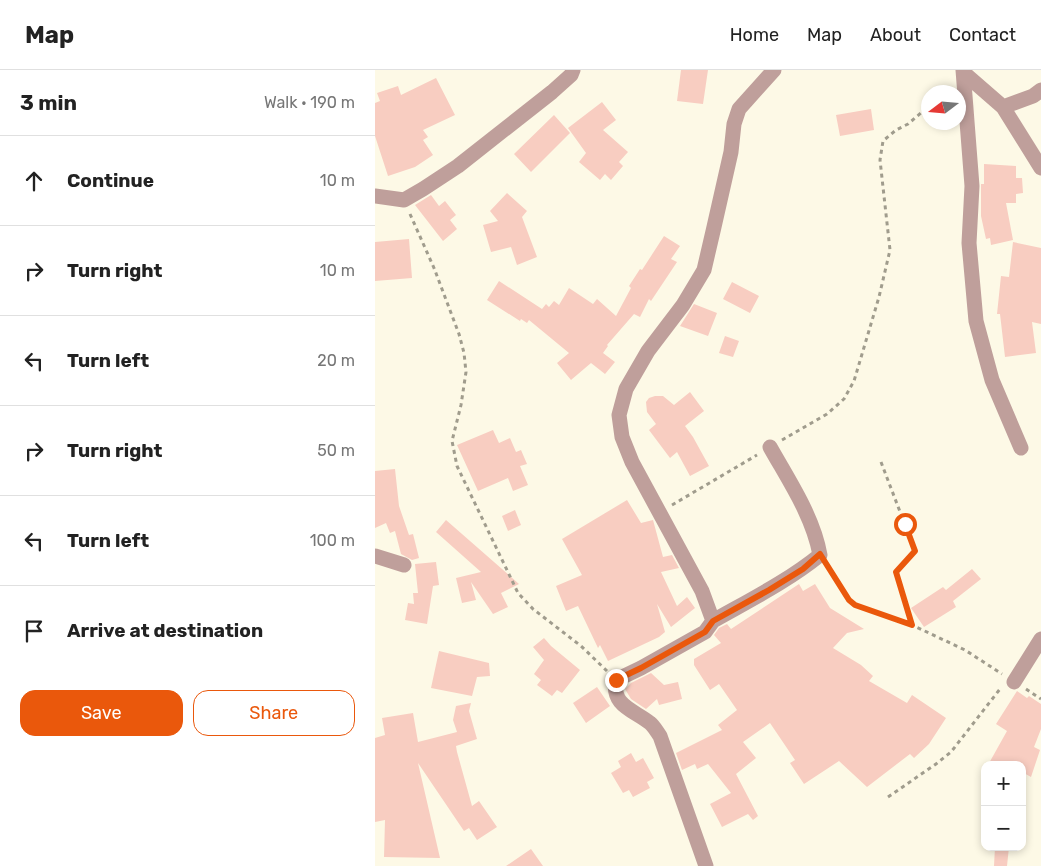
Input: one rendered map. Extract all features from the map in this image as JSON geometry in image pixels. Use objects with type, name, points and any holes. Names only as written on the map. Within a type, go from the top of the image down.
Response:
[{"type":"street","points":[[375,196],[404,200],[458,166],[552,92],[571,75],[573,70]]},
{"type":"street","points":[[713,621],[702,591],[632,462],[622,437],[619,415],[625,389],[648,351],[683,305],[703,270],[715,227],[739,109],[774,70]]},
{"type":"street","points":[[963,72],[1003,107],[1041,168]]},
{"type":"street","points":[[963,72],[972,186],[969,243],[976,320],[993,380],[1021,448]]},
{"type":"street","points":[[1003,107],[1033,96],[1041,90]]},
{"type":"street","points":[[706,866],[660,736],[651,724],[628,709],[620,701],[614,689],[616,680],[705,632],[713,621],[803,569],[820,554],[818,541],[808,516],[770,447]]},
{"type":"street","points":[[375,556],[404,565]]},
{"type":"street","points":[[1011,680],[1041,639]]},
{"type":"path","points":[[659,513],[827,414],[844,399],[854,381],[891,250],[880,160],[883,141],[921,113]]},
{"type":"path","points":[[404,200],[434,268],[459,334],[464,353],[467,372],[452,441],[457,466],[518,593],[533,609],[581,646],[616,680]]},
{"type":"path","points":[[881,462],[915,551],[896,572],[912,625]]},
{"type":"path","points":[[820,554],[849,600],[855,605],[912,625],[965,650],[1041,699]]},
{"type":"path","points":[[888,797],[951,752],[1011,680]]},
{"type":"building","points":[[681,70],[708,70],[703,104],[677,101]]},
{"type":"building","points":[[436,78],[455,115],[423,130],[428,137],[423,140],[433,155],[415,167],[388,176],[375,136],[375,103],[380,101],[377,93],[398,86],[401,95]]},
{"type":"building","points":[[602,102],[616,120],[603,130],[628,152],[619,162],[623,166],[611,180],[605,174],[600,180],[579,162],[586,153],[568,128]]},
{"type":"building","points":[[871,109],[874,130],[840,136],[836,115]]},
{"type":"building","points":[[554,115],[570,133],[531,172],[514,154]]},
{"type":"building","points":[[984,164],[1016,166],[1016,178],[1022,178],[1023,193],[1016,194],[1016,203],[1006,203],[1013,240],[991,245],[990,238],[986,239],[981,216],[981,184],[984,184]]},
{"type":"building","points":[[507,193],[527,211],[522,217],[537,257],[517,265],[511,247],[491,252],[483,225],[498,221],[490,211]]},
{"type":"building","points":[[431,195],[439,206],[445,201],[456,215],[450,220],[457,229],[443,241],[415,205]]},
{"type":"building","points":[[664,236],[680,246],[671,259],[677,262],[651,301],[649,299],[640,317],[634,314],[607,345],[603,353],[615,362],[605,374],[591,363],[571,380],[557,363],[569,353],[529,320],[527,323],[521,319],[520,321],[487,300],[499,281],[542,309],[546,304],[549,307],[554,301],[559,305],[569,288],[593,304],[597,299],[616,316],[631,288],[629,286]]},
{"type":"building","points":[[409,239],[412,278],[375,281],[375,242]]},
{"type":"building","points":[[1013,242],[1041,248],[1041,324],[1032,322],[1036,353],[1005,357],[1000,314],[997,314],[1001,276],[1009,277]]},
{"type":"building","points":[[732,282],[759,296],[750,313],[723,299]]},
{"type":"building","points":[[694,304],[717,313],[708,336],[680,326]]},
{"type":"building","points":[[725,336],[739,341],[733,357],[719,353]]},
{"type":"building","points":[[690,392],[704,411],[685,426],[709,466],[690,476],[677,452],[670,458],[649,430],[656,424],[647,412],[646,402],[649,398],[663,396],[674,405]]},
{"type":"building","points":[[493,430],[499,443],[510,438],[516,452],[521,450],[527,464],[520,466],[528,485],[513,491],[508,478],[478,491],[457,445]]},
{"type":"building","points":[[395,469],[399,506],[409,535],[413,534],[419,558],[412,560],[401,554],[395,531],[390,533],[386,523],[375,528],[375,471]]},
{"type":"building","points":[[627,500],[641,523],[653,520],[663,557],[672,555],[679,568],[661,572],[677,606],[687,597],[695,608],[671,627],[657,604],[665,632],[659,637],[608,661],[600,645],[598,648],[578,606],[566,611],[556,586],[582,575],[562,539]]},
{"type":"building","points":[[515,510],[521,525],[508,531],[502,516]]},
{"type":"building","points":[[446,520],[519,584],[501,593],[508,607],[493,614],[471,582],[476,600],[462,603],[456,578],[481,572],[436,532]]},
{"type":"building","points":[[436,562],[439,585],[433,586],[427,624],[405,620],[408,603],[414,604],[413,593],[418,593],[415,564]]},
{"type":"building","points":[[972,569],[981,579],[953,601],[956,607],[924,627],[911,608],[943,587],[946,590]]},
{"type":"building","points":[[799,584],[803,591],[815,584],[830,608],[864,629],[847,633],[833,648],[861,665],[873,676],[869,681],[907,703],[912,695],[946,718],[929,744],[914,758],[910,754],[867,787],[839,761],[804,784],[790,763],[795,760],[770,723],[743,742],[756,758],[736,774],[758,816],[753,820],[748,814],[722,827],[710,804],[731,793],[708,764],[697,769],[695,764],[682,770],[676,753],[722,730],[718,725],[737,710],[719,684],[710,690],[694,665],[694,659],[721,643],[714,635],[719,628],[727,624],[731,629]]},
{"type":"building","points":[[544,638],[580,670],[562,693],[557,690],[552,696],[537,685],[541,680],[534,674],[544,660],[533,647]]},
{"type":"building","points":[[439,651],[489,663],[490,676],[477,677],[472,696],[431,688]]},
{"type":"building","points":[[651,673],[664,685],[678,682],[682,699],[659,705],[657,699],[646,709],[631,699],[625,689],[631,683]]},
{"type":"building","points":[[597,687],[610,706],[586,723],[573,703]]},
{"type":"building","points":[[1017,691],[1041,704],[1041,729],[1034,747],[1040,750],[1031,777],[1026,774],[1026,761],[990,761],[1007,731],[996,724]]},
{"type":"building","points":[[471,703],[469,711],[477,739],[456,746],[457,752],[472,806],[479,801],[497,827],[477,840],[469,828],[464,831],[418,763],[440,858],[384,857],[385,820],[375,822],[375,738],[385,735],[382,718],[413,713],[418,742],[457,732],[453,720],[456,706]]},
{"type":"building","points":[[631,753],[636,762],[643,758],[654,778],[647,782],[650,788],[633,797],[629,790],[623,793],[611,773],[621,767],[618,761]]},
{"type":"building","points":[[531,849],[543,866],[506,866]]},
{"type":"building","points":[[995,851],[1009,851],[1007,866],[994,866]]},
{"type":"route","points":[[616,680],[705,632],[713,621],[803,569],[820,554],[849,600],[855,605],[912,625],[896,572],[915,551],[905,524]]}]
